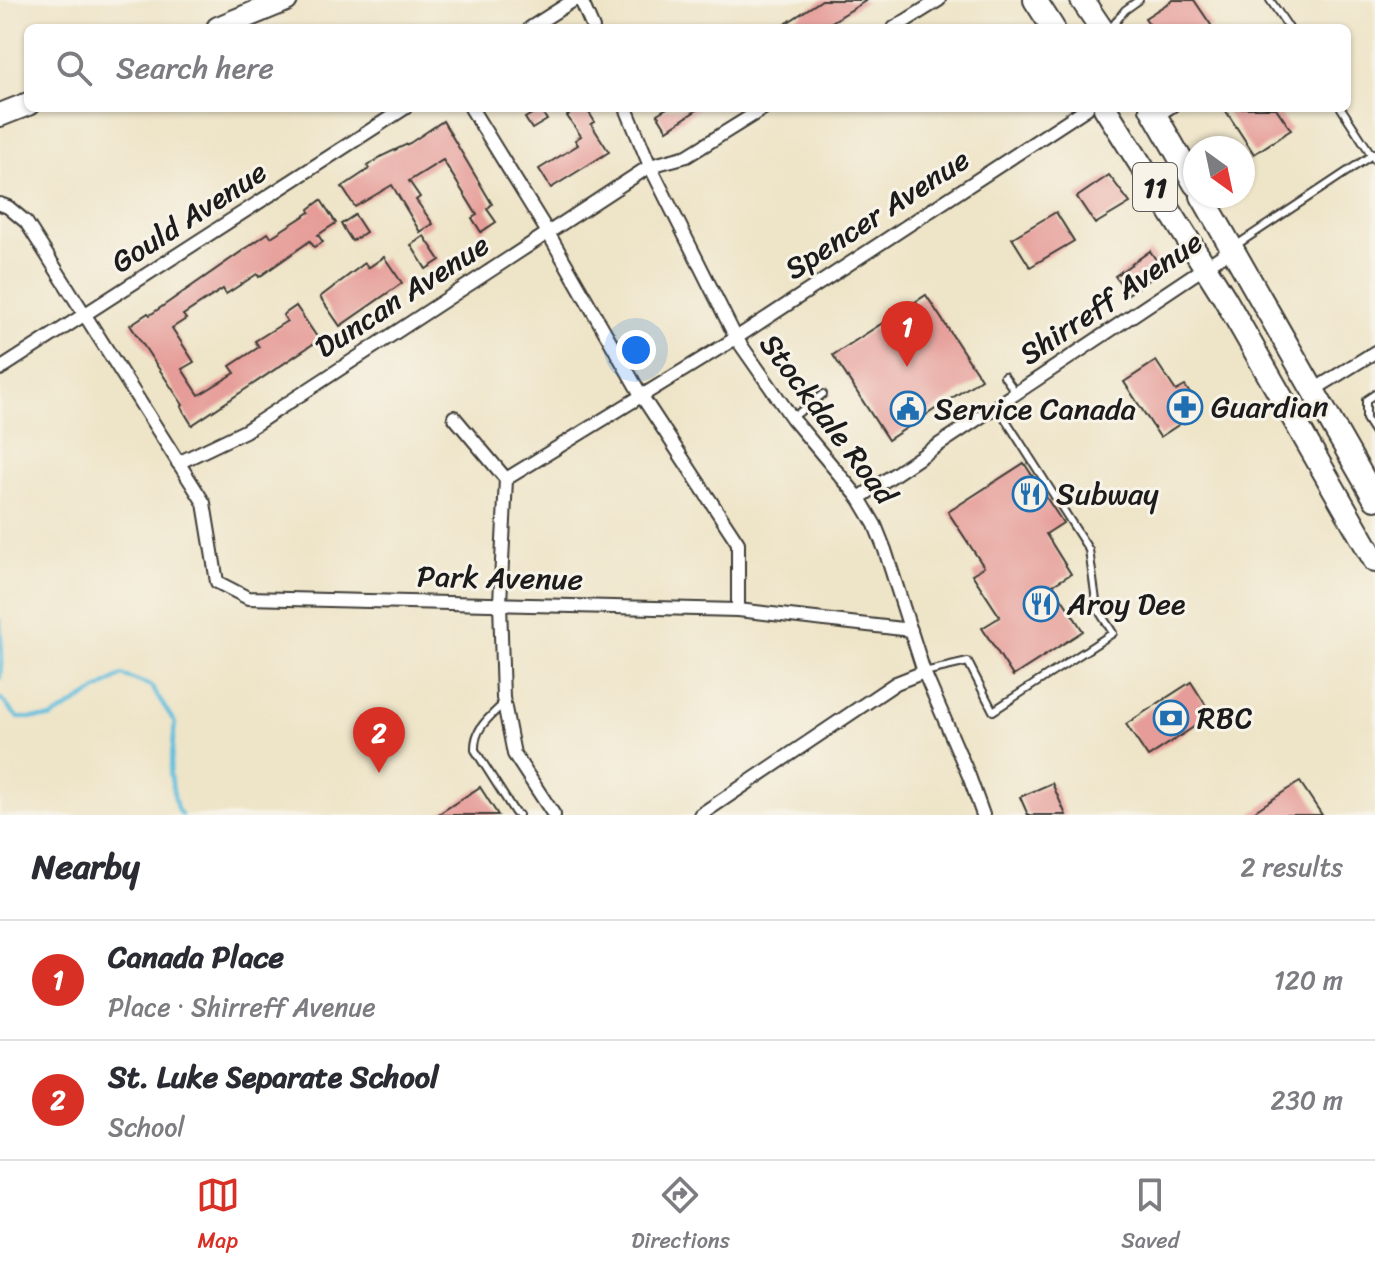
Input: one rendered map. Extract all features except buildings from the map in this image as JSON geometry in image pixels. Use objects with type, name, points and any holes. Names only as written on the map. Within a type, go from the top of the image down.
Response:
[{"type":"highway","points":[[228,24],[286,0]]},
{"type":"highway","points":[[1035,0],[1050,24]]},
{"type":"highway","points":[[1082,0],[1098,24]]},
{"type":"highway","points":[[0,115],[24,106]]},
{"type":"highway","name":"11","points":[[1108,112],[1205,266],[1375,561]]},
{"type":"highway","name":"11","points":[[1161,112],[1183,158]]},
{"type":"highway","name":"11","points":[[1209,208],[1375,499]]},
{"type":"street","points":[[536,24],[574,0]]},
{"type":"street","points":[[581,0],[591,24]]},
{"type":"street","points":[[900,24],[939,0]]},
{"type":"street","name":"Gould Avenue","points":[[0,369],[399,112]]},
{"type":"street","points":[[473,112],[547,231],[641,395],[738,543],[738,610]]},
{"type":"street","name":"Stockdale Road","points":[[628,112],[650,166],[736,338],[792,418],[859,498],[885,550],[924,672],[983,815]]},
{"type":"street","name":"Duncan Avenue","points":[[178,463],[245,431],[650,166],[687,156],[758,112]]},
{"type":"street","name":"Spencer Avenue","points":[[506,479],[736,338],[1081,112]]},
{"type":"street","points":[[0,204],[26,222],[178,463]]},
{"type":"street","name":"Shirreff Avenue","points":[[859,498],[1232,249]]},
{"type":"street","points":[[1312,391],[1375,352]]},
{"type":"street","points":[[454,417],[506,479],[500,603],[504,703],[514,754],[554,815]]},
{"type":"street","name":"Park Avenue","points":[[178,463],[204,503],[217,582],[248,598],[738,610],[911,630]]},
{"type":"street","points":[[700,815],[896,683],[924,672]]},
{"type":"lane","points":[[1114,24],[1125,10],[1139,0]]},
{"type":"lane","points":[[1270,0],[1286,24]]},
{"type":"lane","points":[[1232,249],[1374,156],[1344,112]]},
{"type":"lane","points":[[1004,376],[1016,393]]},
{"type":"lane","points":[[792,418],[823,394]]},
{"type":"lane","points":[[1375,394],[1366,400],[1366,419],[1375,433]]},
{"type":"lane","points":[[924,672],[968,662],[993,711],[1113,633],[1097,608],[1089,550],[997,406]]},
{"type":"lane","points":[[504,703],[481,726],[475,739],[475,750],[519,815]]},
{"type":"waterway","points":[[0,620],[0,678]]},
{"type":"waterway","points":[[0,698],[18,718],[51,718],[122,675],[151,686],[175,723],[170,774],[177,809],[182,815]]},
{"type":"place","name":"Canada Place","points":[[907,367]]},
{"type":"place","name":"Guardian","points":[[1185,407]]},
{"type":"place","name":"Service Canada","points":[[908,409]]},
{"type":"place","name":"Subway","points":[[1030,494]]},
{"type":"place","name":"Aroy Dee","points":[[1041,604]]},
{"type":"place","name":"RBC","points":[[1171,718]]},
{"type":"place","name":"St. Luke Separate School","points":[[379,773]]}]
